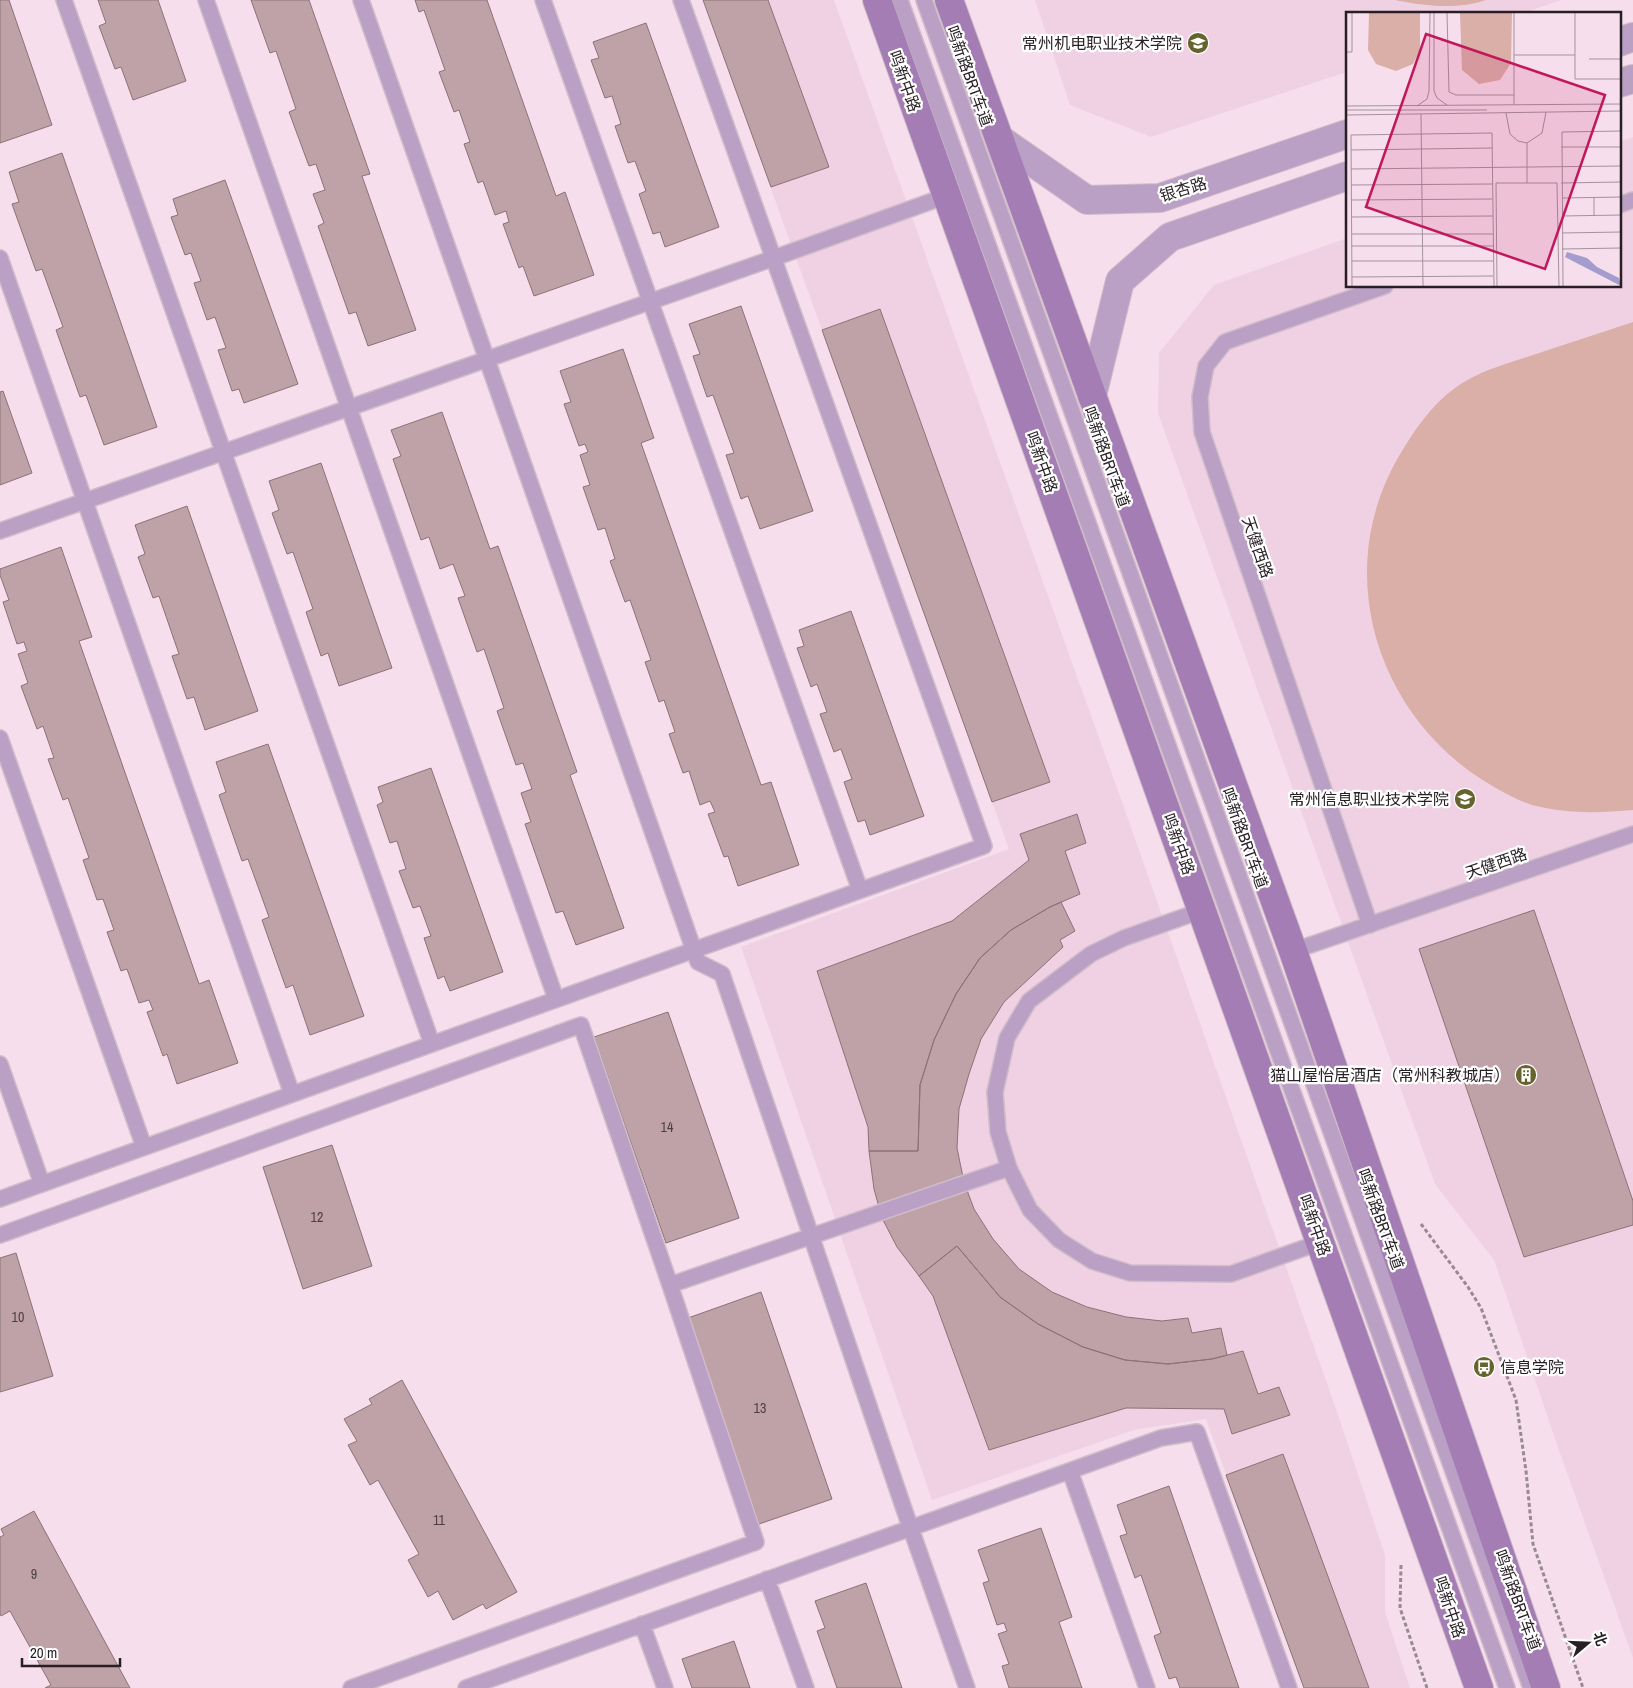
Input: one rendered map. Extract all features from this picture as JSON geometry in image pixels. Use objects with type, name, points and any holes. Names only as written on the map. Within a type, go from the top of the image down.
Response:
[{"type":"main road","name":"鸣新中路","points":[[877,0],[1479,1688]]},
{"type":"main road","points":[[948,0],[1001,140],[1293,951],[1546,1688]]},
{"type":"street","points":[[1620,42],[1633,37]]},
{"type":"street","points":[[1620,84],[1633,79]]},
{"type":"street","name":"银杏路","points":[[1001,140],[1087,200],[1160,198],[1346,134]]},
{"type":"street","points":[[1092,396],[1120,281],[1170,237],[1346,176]]},
{"type":"lane","points":[[64,0],[432,1044]]},
{"type":"lane","points":[[206,0],[556,999]]},
{"type":"lane","points":[[361,0],[698,962],[722,974],[910,1527],[967,1688]]},
{"type":"lane","points":[[542,0],[860,890]]},
{"type":"lane","points":[[0,1199],[984,846],[681,0]]},
{"type":"lane","points":[[900,0],[1507,1688]]},
{"type":"lane","name":"鸣新路BRT车道","points":[[924,0],[1531,1688]]},
{"type":"lane","points":[[0,530],[946,196]]},
{"type":"lane","points":[[1620,205],[1633,200]]},
{"type":"lane","points":[[0,258],[292,1094]]},
{"type":"lane","name":"天健西路","points":[[1370,925],[1202,432],[1200,397],[1206,366],[1225,342],[1379,288]]},
{"type":"lane","points":[[0,738],[144,1147]]},
{"type":"lane","name":"天健西路","points":[[1293,951],[1633,834]]},
{"type":"lane","points":[[1203,910],[1124,938],[1091,954],[1029,1001],[1007,1038],[995,1092],[998,1132],[1008,1168],[1030,1210],[1059,1240],[1092,1260],[1130,1273],[1231,1274],[1321,1242]]},
{"type":"lane","points":[[0,1235],[581,1025],[756,1542],[351,1688]]},
{"type":"lane","points":[[0,1064],[42,1184]]},
{"type":"lane","points":[[670,1284],[1008,1168]]},
{"type":"lane","points":[[466,1688],[495,1683],[642,1624],[1161,1438],[1197,1432],[1289,1688]]},
{"type":"lane","points":[[1070,1471],[1147,1688]]},
{"type":"lane","points":[[767,1579],[806,1688]]},
{"type":"lane","points":[[642,1624],[665,1688]]},
{"type":"shaded area","points":[[703,0],[834,0],[1116,785],[1336,1409],[1385,1555],[1385,1612],[1410,1688],[1304,1688],[1206,1419],[1134,1430],[932,1500],[741,947],[1009,849]]},
{"type":"shaded area","name":"常州机电职业技术学院","points":[[1035,0],[1561,0],[1526,12],[1346,12],[1346,72],[1151,137],[1070,105]]},
{"type":"shaded area","points":[[1395,0],[1486,0],[1464,5],[1441,6]]},
{"type":"shaded area","name":"常州信息职业技术学院","points":[[1633,137],[1633,1658],[1494,1260],[1435,1184],[1158,413],[1159,353],[1214,285],[1346,238],[1346,288],[1620,288],[1620,142]]},
{"type":"shaded area","points":[[1633,322],[1633,810],[1582,812],[1545,808],[1516,799],[1472,773],[1437,743],[1409,708],[1388,670],[1374,628],[1367,585],[1369,541],[1380,498],[1399,456],[1423,419],[1446,395],[1464,382],[1492,368]]},
{"type":"building","points":[[0,0],[9,0],[52,125],[0,143]]},
{"type":"building","points":[[98,0],[158,0],[186,81],[133,100],[121,67],[115,69],[99,26],[106,23]]},
{"type":"building","points":[[251,0],[309,0],[370,174],[362,176],[416,330],[368,346],[356,312],[349,314],[318,226],[324,223],[313,194],[325,190],[316,164],[309,166],[289,112],[296,109],[276,51],[270,53]]},
{"type":"building","points":[[415,0],[487,0],[556,196],[565,192],[594,275],[534,296],[523,266],[519,268],[503,224],[509,222],[506,211],[495,215],[483,181],[478,183],[464,144],[470,142],[459,110],[454,112],[439,72],[445,70],[424,10],[419,12]]},
{"type":"building","points":[[703,0],[768,0],[829,167],[771,187]]},
{"type":"building","points":[[646,23],[719,227],[665,247],[660,232],[653,234],[639,194],[646,191],[635,161],[628,163],[615,126],[621,124],[612,96],[605,98],[591,60],[599,58],[593,42]]},
{"type":"building","points":[[62,153],[157,427],[104,445],[86,395],[80,397],[56,330],[63,327],[42,269],[36,271],[12,204],[19,202],[9,172]]},
{"type":"building","points":[[225,180],[298,384],[244,403],[239,389],[232,391],[218,350],[226,348],[215,317],[207,320],[194,283],[201,281],[191,253],[185,255],[171,217],[178,215],[173,199]]},
{"type":"building","points":[[741,306],[813,511],[760,529],[748,496],[741,499],[726,455],[734,453],[713,395],[707,397],[693,356],[700,354],[689,324]]},
{"type":"building","points":[[880,309],[1050,782],[992,802],[822,330]]},
{"type":"building","points":[[623,349],[654,438],[641,443],[761,785],[771,782],[799,865],[738,886],[728,856],[724,857],[708,814],[715,812],[710,801],[700,805],[689,771],[683,773],[669,734],[675,732],[664,700],[659,702],[645,662],[651,660],[630,600],[625,602],[610,561],[615,559],[605,528],[598,530],[583,487],[590,485],[580,455],[588,452],[585,444],[579,446],[564,404],[571,402],[560,371]]},
{"type":"building","points":[[3,391],[32,473],[0,485],[0,392]]},
{"type":"building","points":[[442,412],[490,549],[498,546],[577,772],[570,775],[624,928],[576,945],[563,911],[556,913],[525,824],[531,822],[521,793],[532,789],[523,763],[516,765],[497,711],[504,708],[484,649],[477,652],[458,598],[465,596],[453,564],[440,569],[429,537],[421,540],[393,459],[401,456],[391,430]]},
{"type":"building","points":[[321,463],[392,668],[339,686],[328,653],[321,656],[306,612],[313,609],[293,552],[287,554],[272,513],[279,510],[269,481]]},
{"type":"building","points":[[187,506],[258,711],[205,730],[194,697],[187,699],[172,656],[179,654],[159,596],[153,598],[138,557],[145,554],[135,525]]},
{"type":"building","points":[[61,547],[92,637],[79,641],[199,984],[209,980],[238,1063],[177,1084],[167,1054],[163,1056],[147,1012],[153,1010],[149,1000],[139,1003],[127,969],[121,971],[107,932],[114,930],[103,899],[97,900],[83,860],[89,858],[68,798],[63,800],[48,759],[54,758],[43,726],[37,729],[21,686],[28,683],[18,654],[27,651],[24,642],[17,644],[3,602],[9,600],[0,575],[0,569]]},
{"type":"building","points":[[851,611],[924,816],[870,835],[865,820],[858,822],[844,782],[852,779],[841,749],[834,752],[820,714],[827,712],[817,684],[811,687],[797,648],[804,646],[799,630]]},
{"type":"building","points":[[268,744],[364,1016],[310,1035],[293,985],[286,988],[262,920],[269,917],[248,859],[242,861],[219,795],[226,792],[216,762]]},
{"type":"building","points":[[431,768],[503,972],[450,991],[444,976],[438,979],[424,938],[431,936],[420,906],[413,908],[399,871],[406,869],[397,841],[390,843],[377,805],[383,802],[378,787]]},
{"type":"building","points":[[1077,814],[1086,843],[1065,851],[1080,894],[1050,907],[1011,930],[980,958],[956,994],[934,1040],[920,1085],[918,1151],[869,1151],[868,1127],[817,971],[952,921],[1029,860],[1020,834]]},
{"type":"building","points":[[1061,902],[1075,931],[1060,940],[1063,947],[1004,1002],[981,1039],[959,1109],[957,1148],[964,1182],[974,1209],[993,1239],[1019,1269],[1052,1292],[1087,1307],[1126,1317],[1162,1321],[1188,1318],[1192,1333],[1221,1328],[1227,1355],[1212,1359],[1168,1364],[1125,1360],[1083,1347],[1038,1324],[1000,1297],[957,1246],[919,1276],[897,1247],[882,1218],[874,1189],[869,1151],[918,1151],[920,1085],[934,1040],[956,994],[980,958],[1011,930]]},
{"type":"building","name":"猫山屋怡居酒店（常州科教城店）","points":[[1534,910],[1633,1201],[1633,1225],[1524,1257],[1419,949]]},
{"type":"building","points":[[668,1012],[739,1218],[666,1243],[594,1037]]},
{"type":"building","points":[[332,1145],[372,1266],[303,1289],[263,1167]]},
{"type":"building","points":[[957,1246],[1000,1297],[1038,1324],[1083,1347],[1125,1360],[1168,1364],[1212,1359],[1243,1351],[1258,1394],[1279,1387],[1290,1415],[1232,1434],[1224,1409],[1126,1408],[989,1450],[933,1296],[919,1276]]},
{"type":"building","points":[[16,1253],[53,1376],[0,1392],[0,1258]]},
{"type":"building","points":[[761,1292],[832,1499],[759,1524],[688,1318]]},
{"type":"building","points":[[402,1380],[517,1592],[486,1609],[483,1604],[453,1620],[438,1591],[428,1597],[408,1560],[419,1554],[378,1480],[370,1485],[348,1445],[357,1441],[344,1419],[372,1404],[369,1399]]},
{"type":"building","points":[[1283,1454],[1369,1688],[1304,1688],[1226,1475]]},
{"type":"building","points":[[1169,1486],[1239,1688],[1180,1688],[1176,1677],[1169,1679],[1154,1636],[1161,1633],[1141,1575],[1135,1578],[1120,1536],[1127,1534],[1117,1505]]},
{"type":"building","points":[[34,1511],[130,1688],[45,1688],[51,1685],[10,1611],[1,1616],[0,1537],[4,1535],[1,1529]]},
{"type":"building","points":[[1041,1528],[1072,1617],[1059,1622],[1082,1688],[1009,1688],[1002,1666],[1009,1664],[998,1634],[1007,1631],[1004,1623],[997,1625],[983,1583],[989,1581],[978,1550]]},
{"type":"building","points":[[866,1583],[902,1688],[837,1688],[817,1631],[825,1628],[815,1601]]},
{"type":"building","points":[[734,1641],[750,1688],[692,1688],[682,1659]]},
{"type":"place","name":"常州机电职业技术学院","points":[[1198,43]]},
{"type":"place","name":"常州信息职业技术学院","points":[[1465,799]]},
{"type":"place","name":"猫山屋怡居酒店（常州科教城店）","points":[[1526,1075]]},
{"type":"place","name":"信息学院","points":[[1484,1367]]}]
